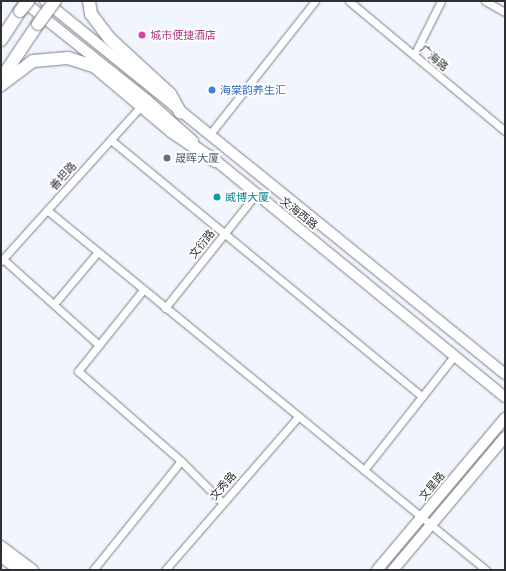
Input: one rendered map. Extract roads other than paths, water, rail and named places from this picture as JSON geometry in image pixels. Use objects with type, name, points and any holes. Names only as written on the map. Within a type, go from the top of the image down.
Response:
[{"type":"highway","points":[[1,40],[22,6],[28,1]]},
{"type":"highway","points":[[1,79],[55,1]]},
{"type":"highway","points":[[89,1],[91,14],[109,38],[170,94],[180,112]]},
{"type":"highway","points":[[1,85],[32,61],[68,58],[95,67],[171,131],[215,161]]},
{"type":"main road","name":"文海西路","points":[[45,1],[505,374]]},
{"type":"main road","name":"文海西路","points":[[22,6],[148,100],[215,161],[505,397]]},
{"type":"main road","name":"文星路","points":[[377,570],[505,418]]},
{"type":"main road","points":[[393,570],[505,437]]},
{"type":"main road","points":[[1,546],[33,570]]},
{"type":"main road","points":[[1,557],[19,570]]},
{"type":"street","points":[[210,134],[315,1]]},
{"type":"street","name":"广海路","points":[[349,1],[505,132]]},
{"type":"street","points":[[414,55],[441,1]]},
{"type":"street","points":[[485,1],[505,12]]},
{"type":"street","name":"善坦路","points":[[2,260],[141,106]]},
{"type":"street","points":[[111,140],[422,396]]},
{"type":"street","name":"文衍路","points":[[165,308],[256,194]]},
{"type":"street","points":[[47,210],[97,253],[486,570]]},
{"type":"street","points":[[54,304],[97,253]]},
{"type":"street","points":[[2,260],[99,345]]},
{"type":"street","points":[[143,290],[78,371],[181,461],[223,503]]},
{"type":"street","points":[[364,470],[454,356]]},
{"type":"street","name":"文秀路","points":[[165,570],[298,416]]},
{"type":"street","points":[[93,570],[181,461]]},
{"type":"place","name":"城市便捷酒店","points":[[142,35]]},
{"type":"place","name":"海棠韵养生汇","points":[[212,90]]},
{"type":"place","name":"晟晖大厦","points":[[167,158]]},
{"type":"place","name":"威博大厦","points":[[217,197]]}]
